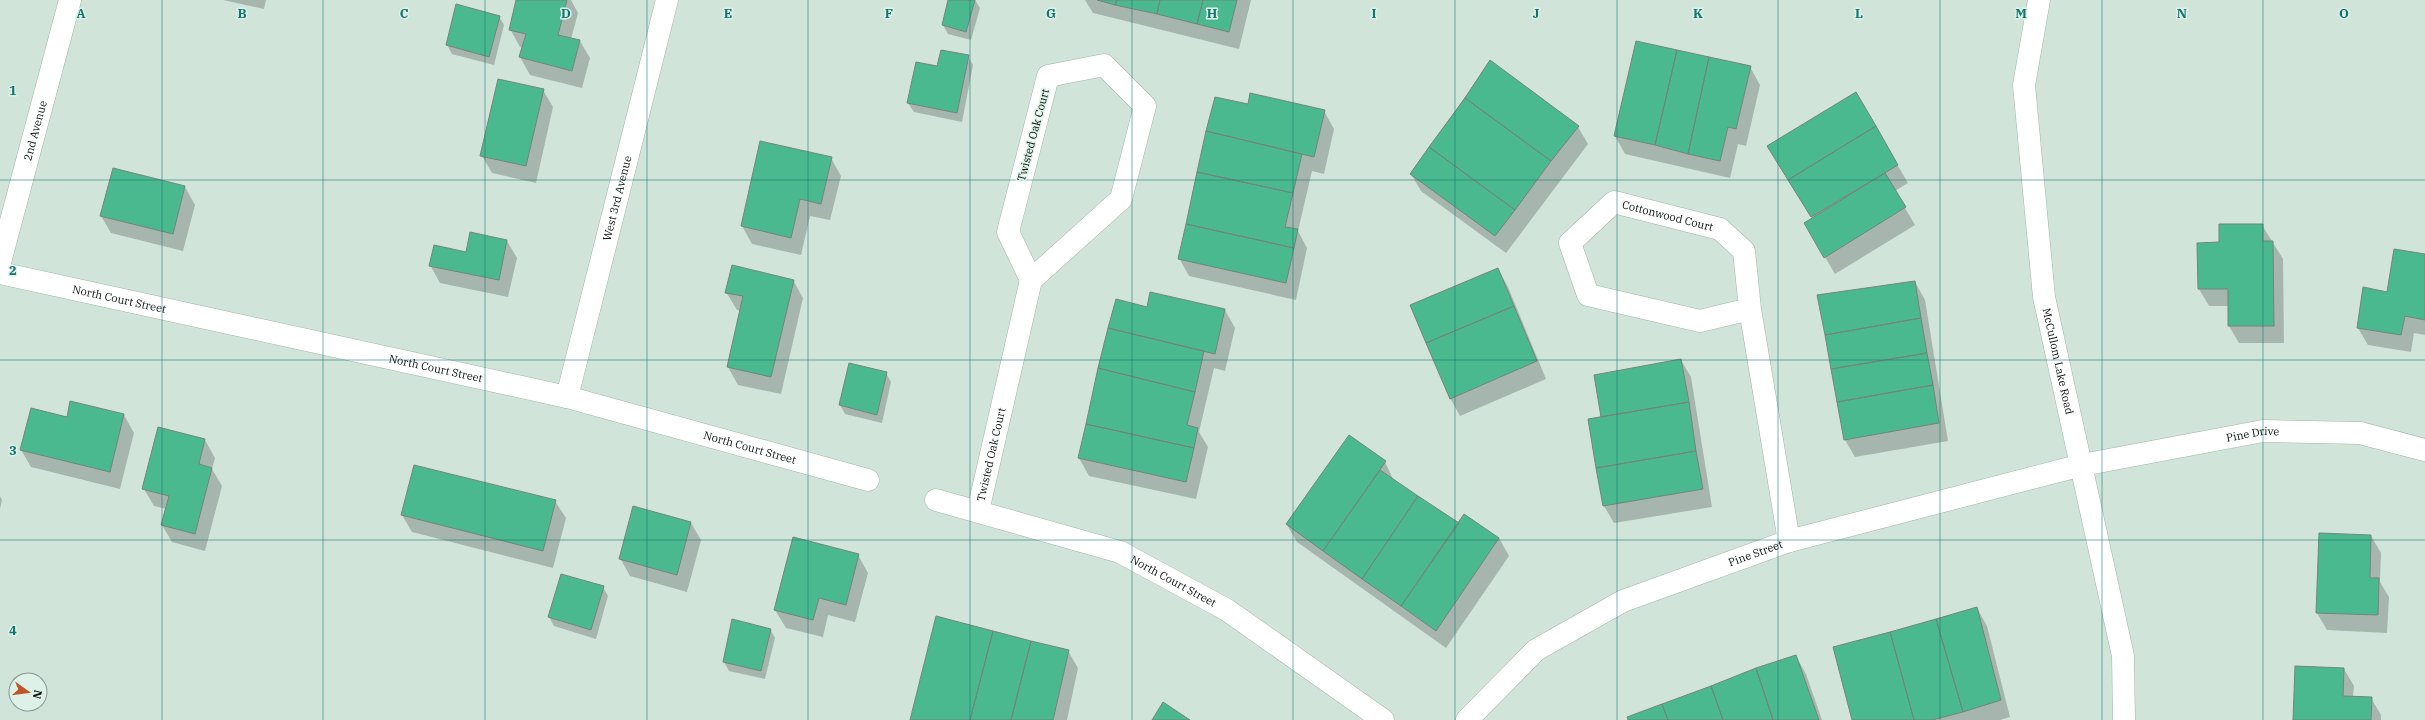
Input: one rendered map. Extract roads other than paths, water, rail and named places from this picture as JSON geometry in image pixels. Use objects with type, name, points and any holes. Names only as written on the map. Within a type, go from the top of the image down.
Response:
[{"type":"street","name":"2nd Avenue","points":[[0,262],[70,0]]},
{"type":"street","name":"West 3rd Avenue","points":[[567,396],[667,0]]},
{"type":"street","name":"McCullom Lake Road","points":[[2039,0],[2024,85],[2044,297],[2123,656],[2124,720]]},
{"type":"street","name":"Twisted Oak Court","points":[[978,511],[1031,280],[1122,199],[1145,106],[1104,65],[1048,76],[1008,232],[1031,280]]},
{"type":"street","name":"Cottonwood Court","points":[[1750,309],[1700,321],[1588,295],[1570,243],[1614,202],[1720,229],[1744,251],[1750,309],[1790,541]]},
{"type":"street","name":"North Court Street","points":[[0,273],[567,396],[868,480]]},
{"type":"street","name":"Pine Drive","points":[[2082,465],[2263,431],[2360,433],[2425,450]]},
{"type":"street","name":"Pine Street","points":[[1467,720],[1536,650],[1623,601],[1790,541],[2082,465]]},
{"type":"street","name":"North Court Street","points":[[936,500],[1120,552],[1227,610],[1383,720]]}]
